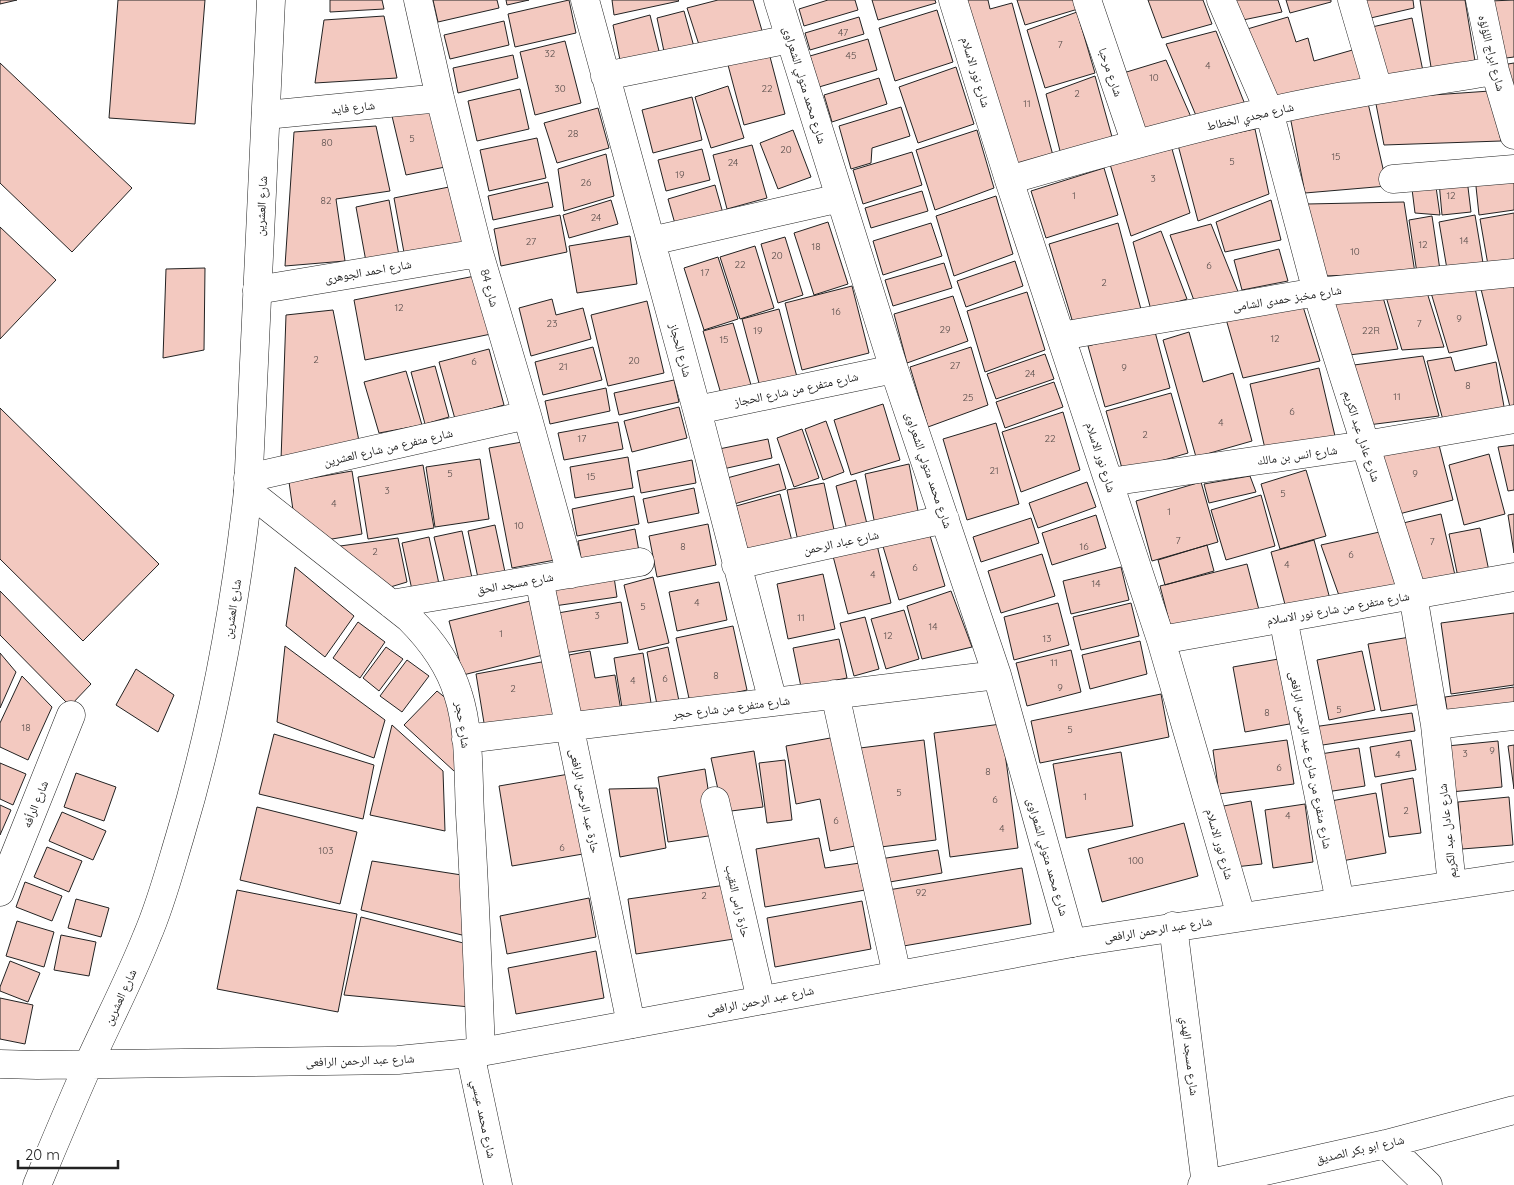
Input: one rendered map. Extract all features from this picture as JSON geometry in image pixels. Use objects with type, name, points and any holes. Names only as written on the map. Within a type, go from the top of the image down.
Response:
[{"type":"street","name":"شارع العشرين","points":[[37,1185],[89,1064],[148,935],[194,790],[228,640],[240,564],[248,485],[271,0]]},
{"type":"street","name":"شارع 84","points":[[418,0],[440,98],[479,253],[527,415],[571,574]]},
{"type":"street","name":"شارع الحجاز","points":[[585,0],[697,410],[773,702]]},
{"type":"street","name":"شارع محمد متولي الشعراوى","points":[[778,0],[894,369],[997,675],[1072,943]]},
{"type":"street","name":"شارع نور الاسلام","points":[[953,0],[1009,180],[1161,640],[1241,916]]},
{"type":"street","name":"شارع مرحبا","points":[[1087,0],[1136,144]]},
{"type":"street","name":"شارع عادل عبد الكريم","points":[[1221,0],[1269,111],[1317,292],[1413,595],[1435,725],[1452,885]]},
{"type":"street","points":[[1352,0],[1378,89]]},
{"type":"street","name":"شارع ابراج اللؤلؤه","points":[[1480,0],[1496,71],[1514,135]]},
{"type":"street","points":[[605,76],[790,39]]},
{"type":"street","name":"شارع مجدي الخطاط","points":[[1009,180],[1136,144],[1269,111],[1378,89],[1496,71]]},
{"type":"street","name":"شارع فايد","points":[[266,115],[440,98]]},
{"type":"street","points":[[1393,179],[1514,169]]},
{"type":"street","points":[[651,241],[840,198]]},
{"type":"street","name":"شارع احمد الجوهرى","points":[[257,290],[479,253]]},
{"type":"street","name":"شارع مخبز حمدى الشامى","points":[[1061,336],[1317,292],[1514,273]]},
{"type":"street","name":"شارع متفرع من شارع الحجاز","points":[[697,410],[894,369]]},
{"type":"street","name":"شارع متفرع من شارع العشرين","points":[[248,485],[527,415]]},
{"type":"street","name":"شارع انس بن مالك","points":[[1109,482],[1365,445],[1514,419]]},
{"type":"street","name":"شارع حجر","points":[[248,485],[425,634],[450,673],[458,694],[466,739],[477,938],[476,1053]]},
{"type":"street","name":"شارع عباد الرحمن","points":[[736,565],[945,520]]},
{"type":"street","name":"شارع مسجد الحق","points":[[391,604],[640,562]]},
{"type":"street","name":"شارع متفرع من شارع نور الاسلام","points":[[1161,640],[1514,577]]},
{"type":"street","name":"حارة عبد الرحمن الرافعى","points":[[538,578],[632,1024]]},
{"type":"street","name":"شارع متفرع من شارع عبد الرحمن الرافعى","points":[[1283,618],[1340,902]]},
{"type":"street","name":"شارع متفرع من شارع حجر","points":[[466,739],[997,675]]},
{"type":"street","points":[[835,694],[897,975]]},
{"type":"street","name":"شارع الرأفه","points":[[0,892],[71,715]]},
{"type":"street","points":[[1435,725],[1514,716]]},
{"type":"street","name":"حارة راس النقيب","points":[[715,801],[761,1000]]},
{"type":"street","name":"شارع عبد الرحمن الرافعى","points":[[0,1064],[398,1060],[476,1053],[1072,943],[1174,926],[1514,876]]},
{"type":"street","name":"شارع مسجد الهدي","points":[[1174,926],[1204,1185]]},
{"type":"street","name":"شارع محمد عيسي","points":[[476,1053],[498,1185]]},
{"type":"street","name":"شارع ابو بكر الصديق","points":[[1204,1185],[1386,1144],[1514,1110]]},
{"type":"street","points":[[1386,1144],[1428,1185]]},
{"type":"building","points":[[0,0],[17,0],[0,4]]},
{"type":"building","points":[[118,0],[205,0],[195,124],[109,118]]},
{"type":"building","points":[[330,0],[382,0],[384,9],[330,12]]},
{"type":"building","points":[[433,0],[497,0],[499,8],[438,22]]},
{"type":"building","points":[[506,0],[529,0],[507,5]]},
{"type":"building","points":[[569,0],[576,33],[515,47],[508,14]]},
{"type":"building","points":[[612,0],[678,0],[679,1],[614,15]]},
{"type":"building","points":[[718,0],[753,0],[763,34],[701,51],[687,8]]},
{"type":"building","points":[[828,0],[855,0],[858,10],[804,26],[799,9]]},
{"type":"building","points":[[872,0],[935,0],[936,3],[878,20]]},
{"type":"building","points":[[963,0],[988,0],[990,9],[1012,3],[1055,163],[1010,175]]},
{"type":"building","points":[[1017,0],[1075,0],[1078,9],[1025,25]]},
{"type":"building","points":[[1148,0],[1203,0],[1212,24],[1162,38]]},
{"type":"building","points":[[1228,0],[1278,0],[1282,12],[1238,21]]},
{"type":"building","points":[[1286,0],[1331,0],[1331,2],[1290,13]]},
{"type":"building","points":[[1357,0],[1413,0],[1414,8],[1362,20]]},
{"type":"building","points":[[1420,0],[1465,0],[1476,67],[1432,73]]},
{"type":"building","points":[[1514,0],[1514,57],[1498,59],[1490,1]]},
{"type":"building","points":[[937,10],[953,62],[895,81],[879,28]]},
{"type":"building","points":[[684,11],[696,54],[666,61],[657,18]]},
{"type":"building","points":[[1077,12],[1095,73],[1045,88],[1027,30]]},
{"type":"building","points":[[650,15],[661,59],[622,70],[613,25]]},
{"type":"building","points":[[384,16],[397,78],[315,83],[324,20]]},
{"type":"building","points":[[859,17],[864,34],[810,50],[805,33]]},
{"type":"building","points":[[1288,17],[1296,42],[1308,38],[1314,61],[1356,49],[1365,83],[1271,98],[1244,30]]},
{"type":"building","points":[[1412,18],[1424,76],[1380,85],[1363,29]]},
{"type":"building","points":[[504,21],[509,45],[450,59],[444,35]]},
{"type":"building","points":[[1216,31],[1246,107],[1197,118],[1166,44]]},
{"type":"building","points":[[868,39],[877,70],[819,87],[810,56]]},
{"type":"building","points":[[565,41],[581,103],[535,115],[520,52]]},
{"type":"building","points":[[769,53],[785,114],[744,125],[728,65]]},
{"type":"building","points":[[513,55],[518,78],[458,93],[453,68]]},
{"type":"building","points":[[1166,60],[1191,117],[1139,130],[1120,74]]},
{"type":"building","points":[[0,63],[132,188],[72,252],[0,183]]},
{"type":"building","points":[[1514,63],[1514,107],[1502,65]]},
{"type":"building","points":[[956,67],[974,124],[918,143],[899,87]]},
{"type":"building","points":[[1095,76],[1114,144],[1062,159],[1046,94]]},
{"type":"building","points":[[879,78],[887,104],[832,122],[824,95]]},
{"type":"building","points":[[728,86],[744,138],[711,148],[695,97]]},
{"type":"building","points":[[520,89],[529,129],[477,141],[468,101]]},
{"type":"building","points":[[1490,91],[1501,141],[1384,145],[1375,99]]},
{"type":"building","points":[[692,97],[702,140],[653,153],[642,110]]},
{"type":"building","points":[[1368,103],[1387,186],[1305,193],[1289,111]]},
{"type":"building","points":[[901,107],[910,136],[872,148],[871,163],[851,169],[839,126]]},
{"type":"building","points":[[598,108],[609,148],[557,163],[544,123]]},
{"type":"building","points":[[430,110],[445,167],[406,175],[392,116]]},
{"type":"building","points":[[376,126],[390,191],[336,199],[345,261],[285,266],[294,132]]},
{"type":"building","points":[[1255,129],[1269,194],[1198,221],[1178,145]]},
{"type":"building","points":[[793,130],[811,177],[778,189],[760,143]]},
{"type":"building","points":[[977,130],[994,188],[935,210],[916,150]]},
{"type":"building","points":[[537,138],[546,178],[489,191],[480,150]]},
{"type":"building","points":[[752,145],[767,198],[727,209],[713,155]]},
{"type":"building","points":[[702,149],[710,180],[666,191],[658,160]]},
{"type":"building","points":[[1172,149],[1190,213],[1131,236],[1110,164]]},
{"type":"building","points":[[912,152],[922,185],[863,204],[853,170]]},
{"type":"building","points":[[606,154],[614,196],[564,211],[558,169]]},
{"type":"building","points":[[1104,168],[1118,215],[1046,238],[1031,191]]},
{"type":"building","points":[[1514,173],[1514,210],[1479,215],[1475,177]]},
{"type":"building","points":[[1467,179],[1471,212],[1442,215],[1439,182]]},
{"type":"building","points":[[1435,180],[1440,215],[1415,213],[1412,189]]},
{"type":"building","points":[[548,182],[553,207],[493,220],[488,196]]},
{"type":"building","points":[[715,185],[724,217],[677,231],[668,199]]},
{"type":"building","points":[[454,186],[466,246],[405,258],[394,198]]},
{"type":"building","points":[[922,191],[928,211],[871,228],[865,208]]},
{"type":"building","points":[[996,196],[1013,254],[954,276],[936,216]]},
{"type":"building","points":[[389,200],[400,261],[367,267],[356,207]]},
{"type":"building","points":[[611,200],[618,224],[569,238],[563,215]]},
{"type":"building","points":[[1271,200],[1281,240],[1225,252],[1216,222]]},
{"type":"building","points":[[1404,202],[1415,273],[1323,276],[1307,204]]},
{"type":"building","points":[[1514,213],[1514,260],[1488,265],[1480,219]]},
{"type":"building","points":[[560,215],[567,252],[501,266],[494,229]]},
{"type":"building","points":[[1475,215],[1484,269],[1448,275],[1439,222]]},
{"type":"building","points":[[1432,216],[1440,270],[1417,273],[1409,220]]},
{"type":"building","points":[[828,222],[848,284],[814,295],[794,233]]},
{"type":"building","points":[[931,223],[942,256],[883,275],[873,241]]},
{"type":"building","points":[[1118,223],[1142,313],[1073,323],[1049,244]]},
{"type":"building","points":[[1211,224],[1239,294],[1196,306],[1170,235]]},
{"type":"building","points":[[0,227],[56,280],[0,339]]},
{"type":"building","points":[[1161,231],[1187,299],[1151,310],[1133,242]]},
{"type":"building","points":[[630,236],[637,284],[577,293],[569,246]]},
{"type":"building","points":[[785,237],[803,295],[778,303],[761,244]]},
{"type":"building","points":[[755,246],[774,308],[740,319],[720,257]]},
{"type":"building","points":[[1279,249],[1288,281],[1242,290],[1234,260]]},
{"type":"building","points":[[718,257],[738,319],[704,330],[684,268]]},
{"type":"building","points":[[1015,261],[1023,286],[966,307],[957,281]]},
{"type":"building","points":[[944,263],[952,288],[893,306],[885,280]]},
{"type":"building","points":[[205,268],[204,350],[163,358],[166,269]]},
{"type":"building","points":[[480,275],[491,334],[365,360],[354,300]]},
{"type":"building","points":[[1474,283],[1487,345],[1449,353],[1429,286]]},
{"type":"building","points":[[1514,283],[1514,410],[1511,411],[1480,285]]},
{"type":"building","points":[[852,286],[869,353],[802,370],[785,303]]},
{"type":"building","points":[[1425,286],[1444,347],[1402,350],[1384,290]]},
{"type":"building","points":[[1380,287],[1398,349],[1349,355],[1329,297]]},
{"type":"building","points":[[1027,292],[1045,350],[985,372],[967,311]]},
{"type":"building","points":[[953,296],[968,341],[907,363],[894,314]]},
{"type":"building","points":[[552,299],[556,315],[583,308],[591,339],[531,356],[519,308]]},
{"type":"building","points":[[1301,300],[1320,361],[1243,378],[1226,319]]},
{"type":"building","points":[[647,301],[664,373],[608,386],[591,315]]},
{"type":"building","points":[[779,309],[797,377],[760,387],[742,319]]},
{"type":"building","points":[[333,310],[359,441],[281,460],[286,315]]},
{"type":"building","points":[[733,323],[751,385],[721,394],[703,331]]},
{"type":"building","points":[[1154,328],[1170,388],[1105,407],[1088,346]]},
{"type":"building","points":[[1189,332],[1203,382],[1233,373],[1252,441],[1196,457],[1163,340]]},
{"type":"building","points":[[593,347],[602,380],[543,395],[535,362]]},
{"type":"building","points":[[971,347],[988,405],[928,427],[910,367]]},
{"type":"building","points":[[489,349],[504,405],[455,419],[439,362]]},
{"type":"building","points":[[1045,354],[1054,379],[996,399],[987,374]]},
{"type":"building","points":[[1423,356],[1439,416],[1368,425],[1354,365]]},
{"type":"building","points":[[1451,357],[1455,371],[1496,362],[1505,412],[1443,420],[1427,361]]},
{"type":"building","points":[[435,366],[449,417],[425,424],[411,372]]},
{"type":"building","points":[[1319,368],[1335,436],[1266,453],[1250,384]]},
{"type":"building","points":[[406,371],[422,425],[379,433],[364,382]]},
{"type":"building","points":[[674,380],[679,402],[619,415],[614,393]]},
{"type":"building","points":[[1054,382],[1063,407],[1005,428],[996,402]]},
{"type":"building","points":[[606,388],[610,411],[550,424],[545,401]]},
{"type":"building","points":[[1171,393],[1188,453],[1123,472],[1106,411]]},
{"type":"building","points":[[883,404],[900,460],[851,475],[834,420]]},
{"type":"building","points":[[679,407],[687,438],[632,452],[624,421]]},
{"type":"building","points":[[0,408],[159,564],[83,641],[0,559]]},
{"type":"building","points":[[1063,412],[1080,470],[1021,492],[1002,432]]},
{"type":"building","points":[[826,421],[844,472],[823,480],[805,429]]},
{"type":"building","points":[[618,422],[623,449],[564,460],[558,433]]},
{"type":"building","points":[[996,423],[1019,504],[967,520],[943,439]]},
{"type":"building","points":[[802,429],[819,478],[794,487],[777,438]]},
{"type":"building","points":[[768,439],[772,458],[723,469],[719,449]]},
{"type":"building","points":[[533,440],[555,560],[512,568],[489,448]]},
{"type":"building","points":[[1439,445],[1453,500],[1399,514],[1379,455]]},
{"type":"building","points":[[1514,445],[1514,490],[1508,491],[1498,447]]},
{"type":"building","points":[[1489,454],[1505,514],[1464,525],[1449,465]]},
{"type":"building","points":[[628,457],[633,488],[575,498],[570,467]]},
{"type":"building","points":[[480,459],[489,519],[435,527],[426,467]]},
{"type":"building","points":[[692,460],[696,483],[641,493],[637,471]]},
{"type":"building","points":[[779,464],[786,489],[734,504],[727,478]]},
{"type":"building","points":[[909,464],[919,516],[875,525],[865,474]]},
{"type":"building","points":[[423,465],[434,528],[368,539],[358,477]]},
{"type":"building","points":[[1306,470],[1326,536],[1280,549],[1261,484]]},
{"type":"building","points":[[352,471],[362,534],[326,540],[294,517],[289,482]]},
{"type":"building","points":[[1250,476],[1256,492],[1209,503],[1204,484]]},
{"type":"building","points":[[856,480],[867,524],[847,530],[836,486]]},
{"type":"building","points":[[1087,482],[1096,507],[1038,528],[1029,503]]},
{"type":"building","points":[[1201,482],[1218,542],[1152,561],[1136,501]]},
{"type":"building","points":[[824,483],[836,539],[799,546],[787,490]]},
{"type":"building","points":[[694,488],[699,513],[648,523],[643,499]]},
{"type":"building","points":[[780,494],[793,545],[749,557],[736,506]]},
{"type":"building","points":[[1261,495],[1275,546],[1226,560],[1211,510]]},
{"type":"building","points":[[634,496],[639,524],[577,536],[572,509]]},
{"type":"building","points":[[1441,514],[1457,584],[1416,594],[1399,524]]},
{"type":"building","points":[[1514,514],[1514,553],[1508,515]]},
{"type":"building","points":[[1096,515],[1106,548],[1052,565],[1042,533]]},
{"type":"building","points":[[1031,518],[1039,543],[981,562],[973,537]]},
{"type":"building","points":[[708,524],[716,565],[657,577],[649,536]]},
{"type":"building","points":[[495,525],[505,572],[478,578],[468,531]]},
{"type":"building","points":[[1480,528],[1490,576],[1459,582],[1449,534]]},
{"type":"building","points":[[635,529],[640,557],[583,569],[578,541]]},
{"type":"building","points":[[928,529],[945,586],[899,600],[882,543]]},
{"type":"building","points":[[462,531],[472,578],[445,584],[434,537]]},
{"type":"building","points":[[1384,531],[1401,593],[1342,604],[1321,545]]},
{"type":"building","points":[[429,537],[439,584],[412,590],[402,543]]},
{"type":"building","points":[[398,538],[407,582],[387,588],[333,547]]},
{"type":"building","points":[[1314,540],[1330,599],[1287,612],[1271,552]]},
{"type":"building","points":[[877,545],[891,603],[848,614],[833,556]]},
{"type":"building","points":[[1207,545],[1214,571],[1165,585],[1158,560]]},
{"type":"building","points":[[1042,554],[1055,596],[1001,613],[988,571]]},
{"type":"building","points":[[1247,564],[1259,610],[1172,632],[1160,586]]},
{"type":"building","points":[[295,567],[354,616],[325,657],[286,626]]},
{"type":"building","points":[[1121,567],[1129,600],[1071,614],[1063,581]]},
{"type":"building","points":[[823,574],[835,629],[788,639],[777,584]]},
{"type":"building","points":[[614,577],[617,597],[554,606],[551,586]]},
{"type":"building","points":[[653,577],[669,643],[639,650],[624,585]]},
{"type":"building","points":[[719,582],[727,620],[677,631],[669,592]]},
{"type":"building","points":[[0,591],[91,684],[70,706],[0,635]]},
{"type":"building","points":[[951,591],[972,647],[922,659],[907,606]]},
{"type":"building","points":[[530,601],[543,655],[463,675],[449,621]]},
{"type":"building","points":[[621,602],[628,643],[564,653],[558,613]]},
{"type":"building","points":[[1058,603],[1069,645],[1014,660],[1004,617]]},
{"type":"building","points":[[1131,603],[1139,636],[1081,650],[1073,617]]},
{"type":"building","points":[[904,610],[919,659],[886,669],[871,619]]},
{"type":"building","points":[[1514,613],[1514,685],[1451,694],[1441,623]]},
{"type":"building","points":[[865,617],[879,669],[854,676],[840,623]]},
{"type":"building","points":[[358,622],[385,642],[360,678],[333,658]]},
{"type":"building","points":[[733,626],[747,690],[690,703],[676,638]]},
{"type":"building","points":[[1410,637],[1421,704],[1381,711],[1368,644]]},
{"type":"building","points":[[839,639],[847,678],[801,687],[793,648]]},
{"type":"building","points":[[1140,641],[1147,674],[1090,689],[1082,655]]},
{"type":"building","points":[[285,646],[385,720],[374,758],[277,722]]},
{"type":"building","points":[[386,647],[403,659],[379,691],[363,678]]},
{"type":"building","points":[[668,647],[680,706],[658,710],[647,652]]},
{"type":"building","points":[[1071,650],[1081,692],[1027,706],[1016,663]]},
{"type":"building","points":[[590,651],[595,678],[615,675],[621,711],[579,718],[569,655]]},
{"type":"building","points":[[1362,651],[1375,710],[1329,720],[1317,660]]},
{"type":"building","points":[[0,653],[16,672],[0,708]]},
{"type":"building","points":[[643,653],[652,709],[623,714],[614,658]]},
{"type":"building","points":[[1284,658],[1295,723],[1245,732],[1233,667]]},
{"type":"building","points":[[407,660],[429,676],[402,712],[380,696]]},
{"type":"building","points":[[547,661],[557,716],[485,729],[476,674]]},
{"type":"building","points":[[136,669],[174,695],[158,732],[116,705]]},
{"type":"building","points":[[22,676],[52,707],[28,760],[0,747],[0,723]]},
{"type":"building","points":[[1514,687],[1514,712],[1449,722],[1445,697]]},
{"type":"building","points":[[437,691],[458,708],[467,783],[404,725]]},
{"type":"building","points":[[1161,694],[1169,737],[1040,763],[1031,721]]},
{"type":"building","points":[[1412,713],[1415,731],[1316,746],[1313,727]]},
{"type":"building","points":[[1001,724],[1018,848],[950,857],[934,733]]},
{"type":"building","points":[[392,725],[443,771],[445,831],[370,815]]},
{"type":"building","points":[[274,734],[374,765],[363,819],[259,794]]},
{"type":"building","points":[[836,737],[855,846],[830,851],[820,799],[796,804],[786,746]]},
{"type":"building","points":[[924,740],[936,840],[873,848],[860,748]]},
{"type":"building","points":[[1287,740],[1294,784],[1219,794],[1213,750]]},
{"type":"building","points":[[1411,740],[1416,770],[1375,777],[1370,747]]},
{"type":"building","points":[[1498,741],[1502,787],[1451,792],[1447,746]]},
{"type":"building","points":[[1514,745],[1514,789],[1508,746]]},
{"type":"building","points":[[1359,748],[1365,786],[1320,793],[1314,755]]},
{"type":"building","points":[[754,751],[763,807],[723,812],[711,758]]},
{"type":"building","points":[[1121,752],[1133,826],[1066,838],[1053,764]]},
{"type":"building","points":[[785,760],[792,820],[767,823],[759,763]]},
{"type":"building","points":[[0,763],[26,774],[13,805],[0,799]]},
{"type":"building","points":[[705,769],[715,835],[668,842],[658,777]]},
{"type":"building","points":[[76,773],[116,787],[104,821],[64,807]]},
{"type":"building","points":[[575,773],[589,853],[512,866],[499,786]]},
{"type":"building","points":[[1413,778],[1421,833],[1389,837],[1381,784]]},
{"type":"building","points":[[657,788],[666,848],[620,857],[609,789]]},
{"type":"building","points":[[1376,793],[1386,853],[1336,862],[1325,802]]},
{"type":"building","points":[[1509,797],[1513,845],[1462,849],[1458,802]]},
{"type":"building","points":[[1251,801],[1262,864],[1235,867],[1218,807]]},
{"type":"building","points":[[1305,804],[1313,862],[1273,868],[1265,810]]},
{"type":"building","points":[[0,805],[11,810],[0,835]]},
{"type":"building","points":[[257,807],[357,832],[340,904],[240,880]]},
{"type":"building","points":[[62,812],[106,831],[93,860],[49,841]]},
{"type":"building","points":[[1184,823],[1198,876],[1102,902],[1088,849]]},
{"type":"building","points":[[819,838],[825,868],[860,863],[865,890],[765,907],[756,849]]},
{"type":"building","points":[[47,847],[82,861],[69,892],[34,877]]},
{"type":"building","points":[[938,850],[942,873],[884,883],[880,859]]},
{"type":"building","points":[[372,861],[468,876],[470,937],[361,910]]},
{"type":"building","points":[[1022,868],[1031,924],[892,948],[882,891]]},
{"type":"building","points":[[25,882],[62,896],[52,921],[16,907]]},
{"type":"building","points":[[726,885],[734,939],[636,954],[628,899]]},
{"type":"building","points":[[237,890],[357,914],[338,1012],[217,989]]},
{"type":"building","points":[[589,898],[596,937],[507,954],[500,916]]},
{"type":"building","points":[[76,899],[109,908],[101,937],[68,928]]},
{"type":"building","points":[[862,901],[871,949],[775,967],[767,918]]},
{"type":"building","points":[[361,917],[475,946],[470,1007],[344,995]]},
{"type":"building","points":[[17,921],[54,932],[44,967],[6,956]]},
{"type":"building","points":[[61,935],[96,942],[89,976],[54,970]]},
{"type":"building","points":[[596,951],[604,998],[516,1014],[508,968]]},
{"type":"building","points":[[10,961],[40,973],[28,1002],[0,991]]},
{"type":"building","points":[[0,998],[33,1005],[25,1044],[0,1039]]}]
